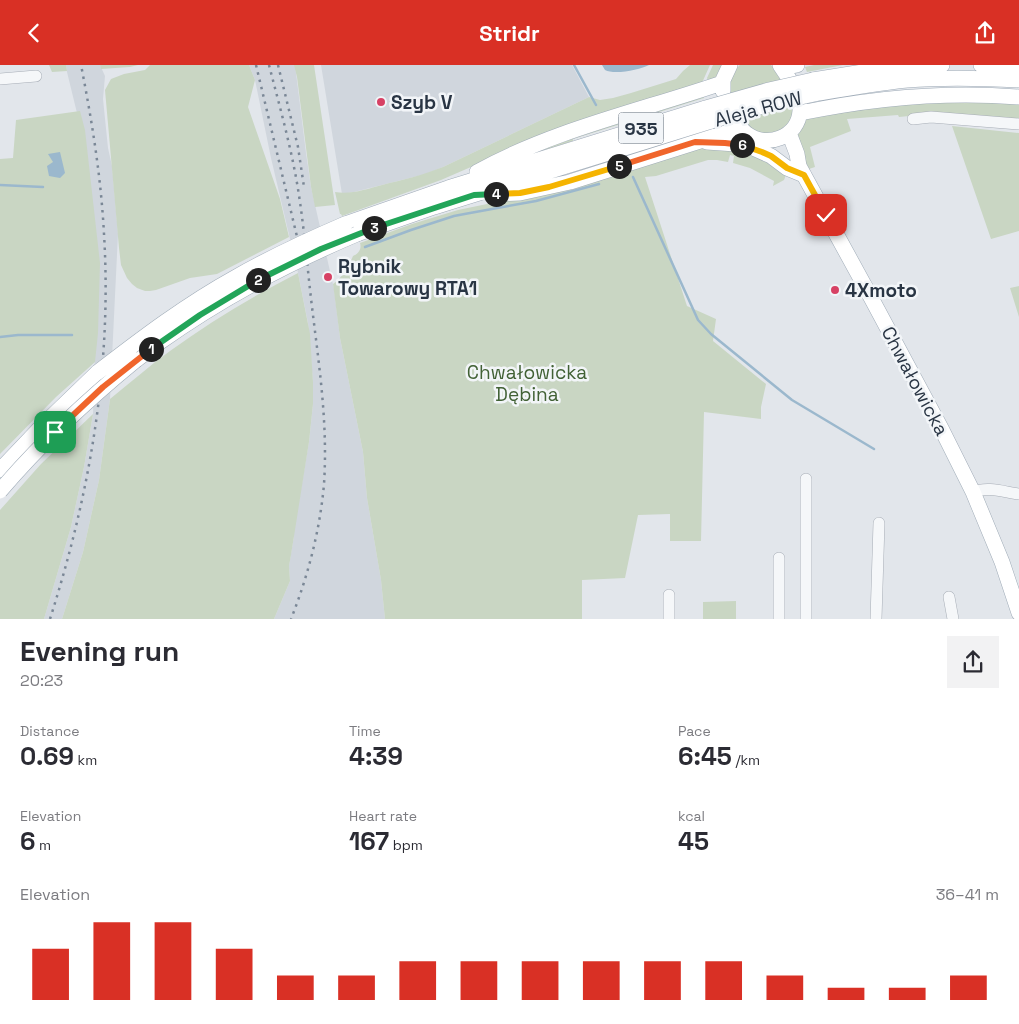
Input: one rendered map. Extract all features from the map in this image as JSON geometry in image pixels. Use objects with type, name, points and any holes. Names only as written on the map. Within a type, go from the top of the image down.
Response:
[{"type":"main road","points":[[730,65],[722,83],[724,99],[740,128],[747,135],[767,141],[782,136],[797,121],[800,113],[797,96],[786,66]]},
{"type":"main road","name":"Aleja ROW","points":[[0,470],[49,419],[98,373],[170,319],[211,291],[251,268],[345,224],[448,188],[708,115],[773,103],[816,87],[880,69],[942,65]]},
{"type":"main road","points":[[981,65],[1019,67]]},
{"type":"main road","name":"Aleja ROW","points":[[816,87],[866,85],[912,80],[974,78],[1019,80]]},
{"type":"main road","points":[[448,188],[500,159],[541,142],[722,83]]},
{"type":"main road","points":[[800,113],[853,103],[905,97],[970,95],[1019,97]]},
{"type":"main road","name":"Aleja ROW","points":[[0,491],[38,449],[103,387],[160,342],[216,305],[265,276],[356,234],[708,115]]},
{"type":"main road","points":[[474,195],[520,193],[549,187],[740,128]]},
{"type":"main road","name":"Chwałowicka","points":[[782,136],[789,158],[801,171],[933,414],[973,492],[1002,562],[1019,613]]},
{"type":"main road","points":[[695,142],[725,143],[753,148],[771,156],[787,168],[801,171]]},
{"type":"street","points":[[0,79],[36,76]]},
{"type":"street","points":[[913,119],[931,117],[1019,124]]},
{"type":"street","points":[[806,479],[806,619]]},
{"type":"street","points":[[973,492],[989,489],[1019,494]]},
{"type":"street","points":[[876,619],[879,523]]},
{"type":"street","points":[[778,619],[779,558]]},
{"type":"street","points":[[669,595],[669,619]]},
{"type":"street","points":[[948,597],[953,619]]},
{"type":"shaded area","points":[[66,65],[100,65],[105,76],[103,99],[108,148],[112,166],[118,234],[110,399],[99,480],[83,552],[62,619],[44,619],[71,527],[93,414],[98,257],[86,150]]},
{"type":"shaded area","points":[[249,65],[295,65],[311,187],[334,289],[340,338],[363,452],[367,498],[381,580],[385,619],[274,619],[290,581],[289,566],[309,442],[313,382],[308,323],[298,273],[255,80]]},
{"type":"shaded area","points":[[321,65],[572,65],[589,97],[426,174],[342,194]]},
{"type":"green space","points":[[49,65],[66,65],[67,71],[52,72]]},
{"type":"green space","points":[[100,65],[138,65],[101,69]]},
{"type":"green space","points":[[150,65],[249,65],[255,80],[248,107],[280,199],[289,237],[217,274],[190,278],[156,290],[145,291],[132,284],[121,265],[105,90],[111,79],[124,74],[145,70]]},
{"type":"green space","points":[[294,65],[314,65],[335,205],[315,207]]},
{"type":"green space","points":[[690,65],[710,65],[701,85],[524,144],[441,180],[342,216],[340,214],[335,192],[347,193],[358,191],[435,170],[589,97],[600,100],[613,98],[676,79]]},
{"type":"green space","points":[[713,65],[725,65],[720,76],[709,83],[707,78]]},
{"type":"green space","points":[[740,65],[771,65],[775,69],[795,108],[788,125],[771,135],[753,131],[747,124],[735,108],[729,91],[732,73]]},
{"type":"green space","points":[[814,65],[843,65],[807,72],[805,67]]},
{"type":"green space","points":[[703,94],[704,98],[573,139],[573,141],[502,164],[502,163]]},
{"type":"green space","points":[[1019,101],[1019,122],[919,115],[847,119],[851,131],[810,147],[815,167],[809,169],[794,140],[804,119],[890,103]]},
{"type":"green space","points":[[80,111],[85,130],[100,263],[98,333],[95,362],[56,397],[0,454],[0,159],[13,158],[16,120]]},
{"type":"green space","points":[[952,126],[1019,133],[1019,231],[991,239]]},
{"type":"green space","name":"Chwałowicka Dębina","points":[[712,146],[759,157],[786,175],[784,180],[773,186],[774,181],[750,168],[733,163],[734,156],[730,155],[728,162],[708,160],[656,176],[645,177],[687,306],[716,319],[713,341],[766,384],[761,407],[761,419],[704,412],[701,541],[670,541],[670,514],[638,515],[625,578],[582,580],[582,619],[385,619],[381,580],[367,498],[363,452],[340,338],[333,284],[347,268],[353,256],[359,251],[360,243],[458,210],[525,196]]},
{"type":"green space","points":[[298,273],[310,334],[313,404],[309,442],[289,566],[290,581],[274,619],[62,619],[83,552],[99,480],[110,399],[162,357],[201,330],[248,300]]},
{"type":"green space","points":[[1019,286],[1019,317],[1010,288]]},
{"type":"green space","points":[[93,414],[71,527],[44,619],[0,619],[0,510],[41,464]]},
{"type":"green space","points":[[736,601],[736,619],[703,619],[703,602]]},
{"type":"water","points":[[602,65],[649,65],[633,70],[614,72],[605,70]]},
{"type":"water","points":[[60,152],[65,173],[60,178],[49,176],[47,166],[53,162],[48,154]]},
{"type":"waterway","points":[[574,65],[596,105]]},
{"type":"waterway","points":[[633,177],[698,320],[711,334],[792,400],[874,449]]},
{"type":"waterway","points":[[365,247],[454,216],[536,201],[599,184]]},
{"type":"waterway","points":[[0,185],[43,187]]},
{"type":"waterway","points":[[0,337],[72,335]]},
{"type":"railway","points":[[50,619],[64,572],[87,477],[101,381],[105,332],[106,283],[103,213],[89,107],[81,65]]},
{"type":"railway","points":[[256,65],[299,245]]},
{"type":"railway","points":[[269,65],[288,138],[304,229],[320,373],[325,439],[324,484],[320,518],[308,570],[291,619]]},
{"type":"railway","points":[[278,65],[298,147],[304,187]]},
{"type":"place","name":"Szyb V","points":[[381,102]]},
{"type":"place","name":"Rybnik Towarowy RTA1","points":[[328,277]]},
{"type":"place","name":"4Xmoto","points":[[835,290]]},
{"type":"route","points":[[55,432],[103,387],[136,360],[200,315],[265,276],[356,234],[474,195],[520,193],[549,187],[695,142],[725,143],[753,148],[771,156],[787,168],[804,175],[826,215]]}]
